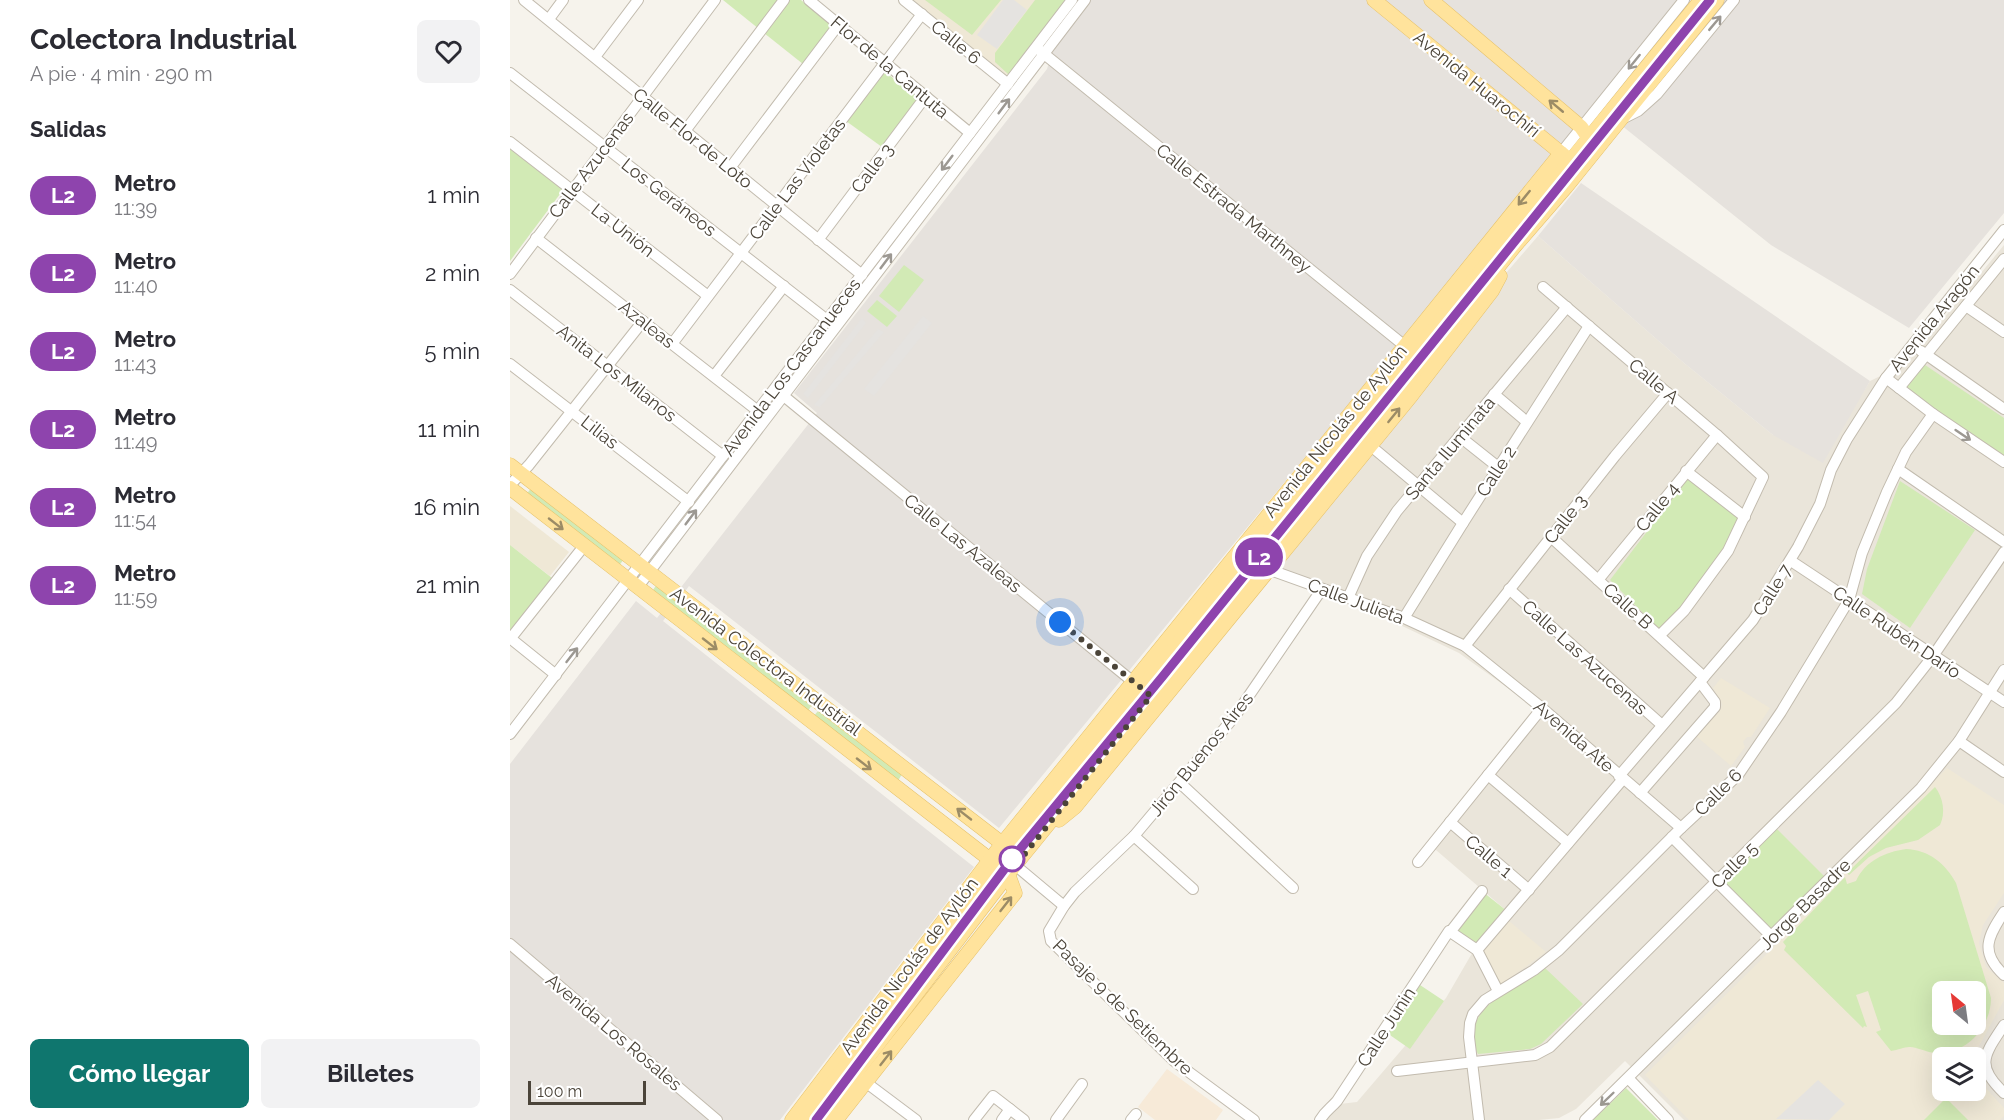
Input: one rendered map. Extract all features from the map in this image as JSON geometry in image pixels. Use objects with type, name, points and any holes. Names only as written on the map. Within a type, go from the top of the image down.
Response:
[{"type":"main road","name":"Avenida Huarochirí","points":[[1374,0],[1570,161]]},
{"type":"main road","name":"Avenida Huarochirí","points":[[1431,0],[1590,136]]},
{"type":"main road","name":"Avenida Nicolás de Ayllón","points":[[820,1120],[1006,860],[1046,827],[1142,689],[1418,357],[1570,161],[1701,0]]},
{"type":"main road","name":"Avenida Nicolás de Ayllón","points":[[1590,136],[1620,120],[1658,52],[1717,0]]},
{"type":"main road","name":"Avenida Nicolás de Ayllón","points":[[792,1120],[1006,860],[1246,560],[1514,247],[1570,161]]},
{"type":"main road","name":"Avenida Nicolás de Ayllón","points":[[1142,689],[1264,568],[1366,441],[1418,357]]},
{"type":"main road","name":"Avenida Colectora Industrial","points":[[515,470],[908,770],[1006,860]]},
{"type":"main road","name":"Avenida Colectora Industrial","points":[[510,487],[895,787],[1006,860]]},
{"type":"main road","points":[[1046,827],[1065,817],[1075,807],[1264,568]]},
{"type":"main road","points":[[804,717],[818,701]]},
{"type":"main road","points":[[895,787],[908,770]]},
{"type":"main road","name":"Avenida Nicolás de Ayllón","points":[[836,1120],[1016,893],[1006,860]]},
{"type":"main road","name":"Avenida Nicolás de Ayllón","points":[[804,1120],[947,944]]},
{"type":"street","name":"Calle Flor de Loto","points":[[524,0],[862,275]]},
{"type":"street","points":[[549,19],[563,0]]},
{"type":"street","points":[[595,57],[638,0]]},
{"type":"street","name":"Calle Azucenas","points":[[510,274],[715,0]]},
{"type":"street","points":[[685,131],[784,0]]},
{"type":"street","name":"Flor de la Cantuta","points":[[809,0],[970,134]]},
{"type":"street","name":"Calle 6","points":[[904,0],[1008,84]]},
{"type":"street","name":"Avenida Los Cascanueces","points":[[510,734],[556,675],[633,584],[1040,50],[1072,0]]},
{"type":"street","name":"Avenida Los Cascanueces","points":[[645,568],[723,456],[758,411],[779,393],[827,320],[1008,84],[1085,0]]},
{"type":"street","name":"Avenida Nicolás de Ayllón","points":[[1658,52],[1684,0]]},
{"type":"street","name":"Avenida Nicolás de Ayllón","points":[[1620,120],[1638,111],[1650,99],[1734,0]]},
{"type":"street","name":"Calle Las Violetas","points":[[672,344],[922,14]]},
{"type":"street","points":[[730,168],[838,24]]},
{"type":"street","name":"Calle Estrada Marthney","points":[[1040,50],[1418,357]]},
{"type":"street","name":"Los Geráneos","points":[[510,73],[827,320]]},
{"type":"street","name":"Calle 3","points":[[818,240],[926,96]]},
{"type":"street","name":"La Unión","points":[[510,142],[708,297]]},
{"type":"street","name":"Avenida Aragón","points":[[1886,378],[2004,230]]},
{"type":"street","name":"Azaleas","points":[[536,238],[758,411]]},
{"type":"street","name":"Avenida Aragón","points":[[1899,388],[2004,259]]},
{"type":"street","points":[[714,376],[784,286]]},
{"type":"street","name":"Calle A","points":[[1543,287],[1763,477],[1745,517]]},
{"type":"street","name":"Anita Los Milanos","points":[[510,290],[723,456]]},
{"type":"street","points":[[1966,306],[2004,332]]},
{"type":"street","name":"Santa Iluminata","points":[[1348,598],[1367,556],[1380,535],[1567,307]]},
{"type":"street","points":[[510,487],[515,470],[572,411],[643,321]]},
{"type":"street","name":"Calle 2","points":[[1404,618],[1462,522],[1589,326]]},
{"type":"street","points":[[1912,345],[2004,409]]},
{"type":"street","name":"Lilias","points":[[510,364],[689,502]]},
{"type":"street","points":[[1886,378],[2004,462]]},
{"type":"street","name":"Calle 7","points":[[1477,950],[1568,843],[1662,725],[1753,620],[1791,561],[1820,504],[1831,470],[1847,439],[1886,378]]},
{"type":"street","name":"Calle Las Azaleas","points":[[779,393],[1142,689]]},
{"type":"street","name":"Calle 3","points":[[1465,646],[1615,456],[1668,393]]},
{"type":"street","points":[[1494,394],[1527,422]]},
{"type":"street","name":"Calle 6","points":[[1479,1120],[1469,1036],[1470,1023],[1477,1009],[1498,991],[1534,970],[1559,950],[1681,828],[1738,775],[1781,712],[1849,600],[1863,554],[1898,468],[1906,452],[1934,414]]},
{"type":"street","name":"Calle 4","points":[[1598,580],[1717,435]]},
{"type":"street","points":[[1459,436],[1498,467]]},
{"type":"street","points":[[1366,441],[1462,522]]},
{"type":"street","points":[[1898,468],[2004,542]]},
{"type":"street","points":[[1660,635],[1684,611],[1708,580],[1728,551],[1745,517],[1686,471]]},
{"type":"street","name":"Calle B","points":[[1551,537],[1660,635],[1702,679],[1714,702],[1715,707],[1640,793]]},
{"type":"street","points":[[556,675],[511,638],[584,546]]},
{"type":"street","name":"Calle 5","points":[[1397,1071],[1534,1055],[1550,1047],[1896,703],[1933,656],[2004,552]]},
{"type":"street","name":"Calle Julieta","points":[[1246,560],[1404,618],[1465,646]]},
{"type":"street","name":"Calle Rubén Darío","points":[[1791,561],[2004,702]]},
{"type":"street","name":"Jirón Buenos Aires","points":[[1064,906],[1075,892],[1134,836],[1180,783],[1243,705],[1322,589]]},
{"type":"street","name":"Calle Las Azucenas","points":[[1509,590],[1662,725]]},
{"type":"street","name":"Avenida Ate","points":[[1465,646],[1542,708],[1681,828]]},
{"type":"street","name":"Jorge Basadre","points":[[1585,1120],[1921,788],[1959,741],[2004,670]]},
{"type":"street","points":[[1418,862],[1542,708]]},
{"type":"street","points":[[510,714],[519,722]]},
{"type":"street","points":[[1959,741],[2004,772]]},
{"type":"street","points":[[1488,775],[1568,843]]},
{"type":"street","points":[[1180,783],[1293,888]]},
{"type":"street","name":"Calle 1","points":[[1450,822],[1529,890]]},
{"type":"street","points":[[1134,836],[1193,889]]},
{"type":"street","points":[[1672,837],[1772,937]]},
{"type":"street","points":[[1006,860],[1064,906]]},
{"type":"street","name":"Calle Junin","points":[[1320,1120],[1327,1108],[1337,1101],[1450,931],[1482,891]]},
{"type":"street","name":"Pasaje 9 de Setiembre","points":[[1064,906],[1049,931],[1051,940],[1174,1061],[1254,1120]]},
{"type":"street","points":[[2004,912],[1990,933],[1989,950],[1993,963],[2004,975]]},
{"type":"street","points":[[1450,931],[1477,950],[1498,991]]},
{"type":"street","name":"Avenida Los Rosales","points":[[510,944],[717,1120]]},
{"type":"street","points":[[2004,1025],[1987,1051],[1984,1061],[1989,1077],[2004,1093]]},
{"type":"street","points":[[855,1074],[916,1120]]},
{"type":"street","points":[[1629,1079],[1668,1120]]},
{"type":"street","points":[[1056,1120],[1082,1084]]},
{"type":"street","points":[[974,1120],[993,1096],[1024,1120]]},
{"type":"street","points":[[1002,1120],[1010,1109]]},
{"type":"shaded area","points":[[910,0],[1067,0],[1008,80]]},
{"type":"shaded area","points":[[1003,0],[1014,0],[1027,10],[997,49],[977,35]]},
{"type":"shaded area","points":[[1090,0],[1691,0],[1708,4],[1712,0],[2004,0],[2004,213],[1909,328],[1771,245],[1596,105],[999,828],[689,586],[663,621],[974,867],[780,1120],[510,1120],[510,764],[636,601],[657,618],[817,413],[794,393],[1047,69],[1053,49]]},
{"type":"shaded area","points":[[1581,183],[1870,381],[1823,463],[1773,435],[1684,363],[1538,236]]},
{"type":"shaded area","points":[[1538,236],[1684,363],[1773,435],[1841,428],[1870,381],[1907,363],[2004,245],[2004,1120],[1684,1120],[1625,1061],[1576,1109],[1559,1118],[1539,1120],[1323,1120],[1331,1105],[1357,1102],[1446,998],[1471,955],[1508,912],[1429,844],[1537,709],[1459,653],[1379,615],[1259,570],[1380,419]]},
{"type":"shaded area","points":[[923,316],[932,323],[874,396],[864,389]]},
{"type":"shaded area","points":[[862,318],[866,323],[808,398],[803,394]]},
{"type":"shaded area","points":[[878,329],[884,332],[820,407],[814,405]]},
{"type":"shaded area","points":[[510,506],[569,552],[550,576],[510,545]]},
{"type":"shaded area","points":[[1721,678],[1770,708],[1751,737],[1747,737],[1743,742],[1745,747],[1731,766],[1696,736],[1720,711],[1722,704],[1713,688]]},
{"type":"shaded area","points":[[1947,768],[2004,805],[2004,893],[1983,925],[1979,943],[1986,967],[2004,983],[2004,1000],[1986,1033],[1986,981],[1932,981],[1932,1035],[1985,1035],[1979,1047],[1932,1047],[1932,1101],[1986,1101],[1986,1088],[2004,1108],[2004,1116],[2000,1120],[1689,1120],[1645,1075],[1774,947]]},
{"type":"shaded area","points":[[1509,921],[1546,952],[1499,986],[1483,951]]},
{"type":"shaded area","points":[[1167,1069],[1223,1110],[1216,1120],[1155,1120],[1138,1107]]},
{"type":"shaded area","points":[[1818,1080],[1845,1104],[1829,1120],[1776,1119]]},
{"type":"green space","points":[[723,0],[781,0],[759,29]]},
{"type":"green space","points":[[790,0],[801,0],[833,27],[803,64],[764,33]]},
{"type":"green space","points":[[925,0],[1001,0],[972,35]]},
{"type":"green space","points":[[1035,0],[1065,0],[1009,75],[995,62],[995,53]]},
{"type":"green space","points":[[885,72],[919,98],[882,147],[846,121]]},
{"type":"green space","points":[[510,149],[563,190],[510,261]]},
{"type":"green space","points":[[904,265],[924,280],[899,312],[879,296]]},
{"type":"green space","points":[[877,300],[897,316],[887,327],[867,311]]},
{"type":"green space","points":[[1925,365],[2004,418],[2004,457],[1937,413],[1905,385]]},
{"type":"green space","points":[[1688,478],[1741,517],[1703,582],[1661,631],[1610,580]]},
{"type":"green space","points":[[1900,481],[1975,530],[1910,628],[1862,594],[1867,569]]},
{"type":"green space","points":[[532,487],[624,559],[618,567],[525,496]]},
{"type":"green space","points":[[510,545],[552,578],[510,631]]},
{"type":"green space","points":[[657,584],[812,705],[808,711],[651,593]]},
{"type":"green space","points":[[818,711],[902,774],[898,781],[813,717]]},
{"type":"green space","points":[[1935,787],[1943,805],[1940,825],[1918,840],[1886,848],[1869,857],[1849,875],[1847,873]]},
{"type":"green space","points":[[1775,827],[1825,877],[1771,931],[1723,881]]},
{"type":"green space","points":[[1906,849],[1922,852],[1936,859],[1956,883],[1986,981],[1932,981],[1932,1035],[1977,1035],[1962,1047],[1932,1047],[1932,1053],[1912,1047],[1891,1051],[1876,1032],[1881,1030],[1868,991],[1856,995],[1867,1027],[1863,1028],[1784,950],[1786,946],[1783,942],[1845,877],[1847,884],[1856,881],[1870,863],[1883,855]]},
{"type":"green space","points":[[1483,892],[1507,911],[1476,944],[1454,930]]},
{"type":"green space","points":[[1545,968],[1583,1004],[1541,1044],[1530,1049],[1478,1054],[1473,1039],[1475,1025],[1482,1013],[1506,992]]},
{"type":"green space","points":[[1986,982],[1991,998],[1986,1021]]},
{"type":"green space","points":[[1420,985],[1444,1001],[1410,1049],[1387,1033]]},
{"type":"green space","points":[[1626,1088],[1658,1120],[1593,1120]]},
{"type":"green space","points":[[1943,1101],[1949,1101],[1968,1120],[1924,1120]]},
{"type":"metro line","name":"L2","points":[[816,1120],[1012,859],[1710,0]]},
{"type":"route","points":[[1012,859],[1016,865],[1151,696],[1060,622]]}]
